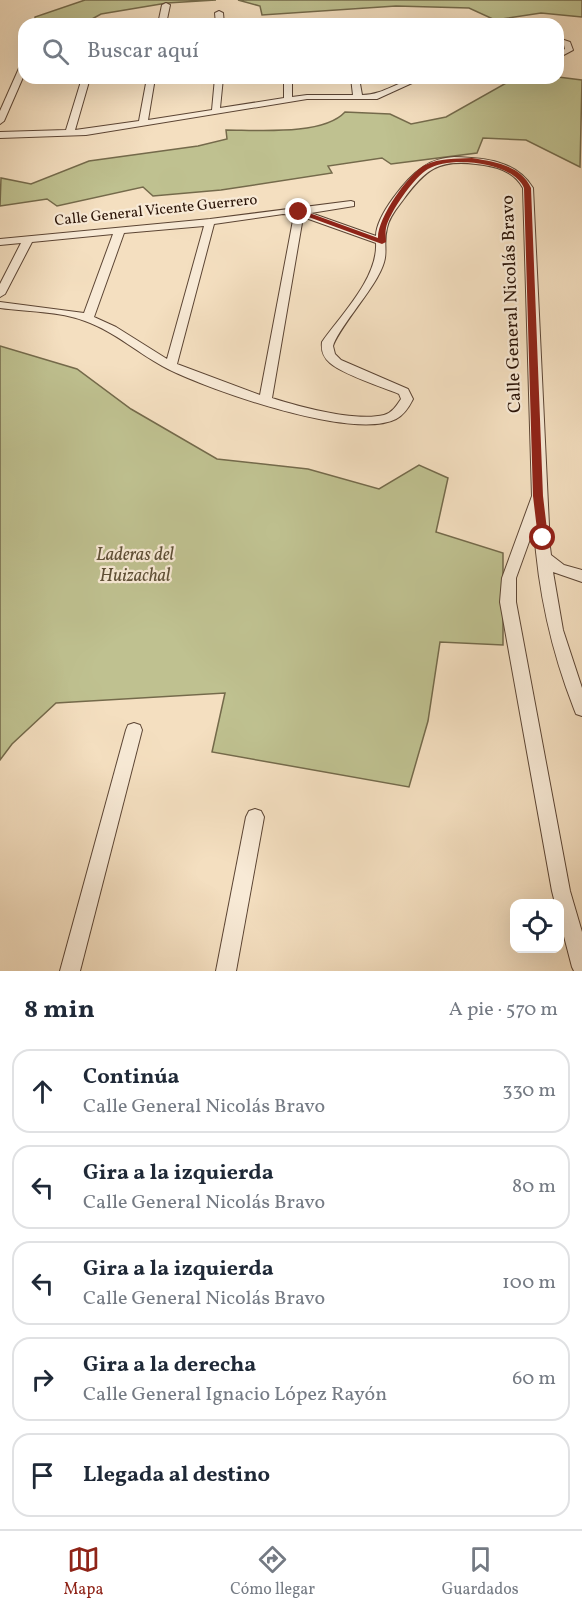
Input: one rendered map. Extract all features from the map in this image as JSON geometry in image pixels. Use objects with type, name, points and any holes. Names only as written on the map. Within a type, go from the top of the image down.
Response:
[{"type":"street","points":[[163,18],[166,5]]},
{"type":"street","points":[[219,13],[219,18]]},
{"type":"street","points":[[564,43],[569,50],[564,53]]},
{"type":"street","points":[[0,121],[18,80]]},
{"type":"street","points":[[70,134],[84,84]]},
{"type":"street","points":[[143,122],[150,84]]},
{"type":"street","points":[[216,111],[218,84]]},
{"type":"street","points":[[288,84],[288,99]]},
{"type":"street","points":[[356,84],[358,97]]},
{"type":"street","points":[[0,135],[70,134],[288,99],[377,97],[406,84]]},
{"type":"street","name":"Calle General Nicolás Bravo","points":[[266,401],[368,421],[386,419],[396,414],[406,399],[404,392],[337,363],[329,357],[326,350],[328,342],[371,280],[381,259],[381,230],[386,218],[417,174],[426,167],[439,162],[472,160],[501,166],[524,179],[528,188],[538,496],[554,628],[570,683],[582,709]]},
{"type":"street","name":"Calle General Vicente Guerrero","points":[[0,242],[210,222],[351,204]]},
{"type":"street","points":[[0,306],[88,318],[109,327],[171,366],[201,380],[266,401],[299,212],[382,242]]},
{"type":"street","points":[[171,366],[210,222]]},
{"type":"street","points":[[88,318],[120,230]]},
{"type":"street","points":[[0,294],[28,240]]},
{"type":"street","name":"Calle General Nicolás Bravo","points":[[538,496],[508,578],[508,602],[561,891],[582,967]]},
{"type":"street","points":[[545,558],[559,569],[582,576]]},
{"type":"street","points":[[70,971],[134,730]]},
{"type":"street","points":[[226,971],[255,817]]},
{"type":"green space","points":[[85,0],[216,0],[167,3],[101,14],[94,18],[35,17]]},
{"type":"green space","points":[[238,0],[582,0],[582,17],[541,13],[491,18],[469,8],[396,6],[262,15],[260,6]]},
{"type":"green space","points":[[564,78],[582,80],[580,167],[526,140],[483,138],[477,153],[391,164],[382,158],[328,166],[332,173],[221,190],[153,196],[143,187],[57,206],[47,199],[0,206],[1,178],[31,184],[89,161],[198,146],[227,139],[226,130],[271,131],[306,128],[335,120],[345,112],[390,114],[411,124],[446,117],[504,84],[564,84]]},
{"type":"green space","name":"Laderas del Huizachal","points":[[0,346],[77,369],[131,409],[217,459],[308,469],[379,489],[419,465],[448,478],[436,532],[503,553],[503,645],[440,642],[428,721],[409,787],[212,752],[225,693],[56,703],[12,744],[0,760]]},
{"type":"route","points":[[299,212],[382,242],[381,230],[386,218],[417,174],[426,167],[439,162],[472,160],[512,170],[524,179],[528,188],[538,496],[543,538]]}]
